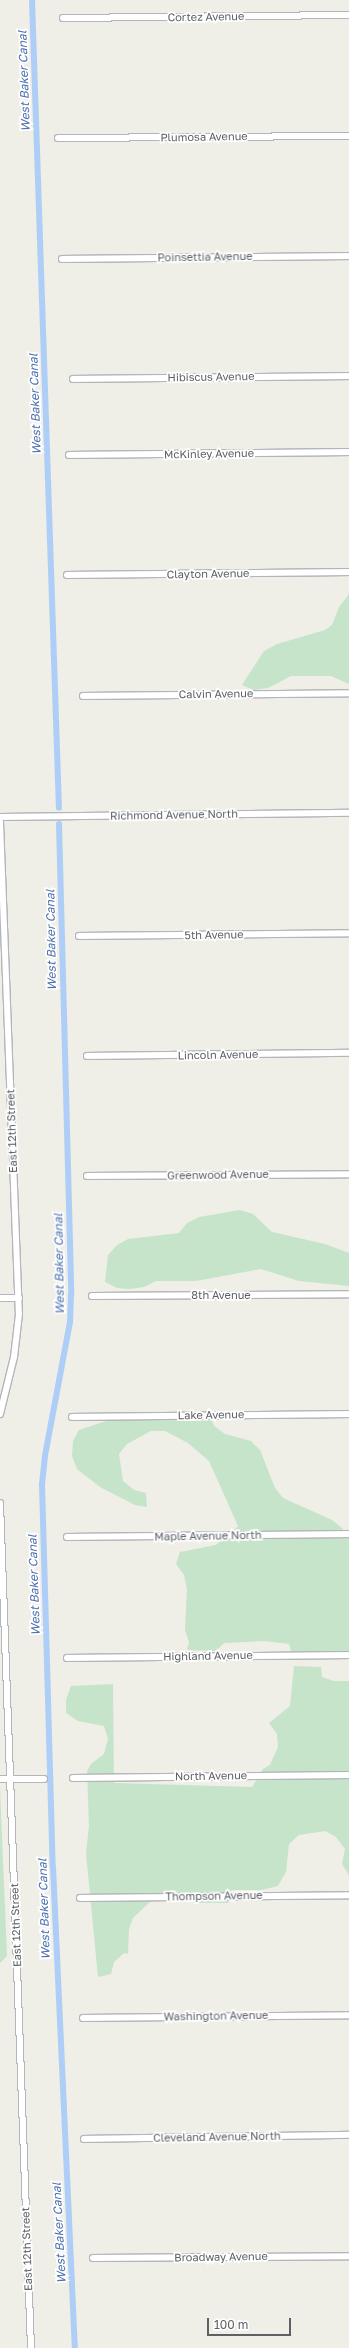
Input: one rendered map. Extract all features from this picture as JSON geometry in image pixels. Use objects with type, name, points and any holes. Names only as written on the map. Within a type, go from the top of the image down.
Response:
[{"type":"street","name":"Cortez Avenue","points":[[63,18],[349,15]]},
{"type":"street","name":"Plumosa Avenue","points":[[58,138],[349,136]]},
{"type":"street","name":"Poinsettia Avenue","points":[[62,259],[349,256]]},
{"type":"street","name":"Hibiscus Avenue","points":[[74,379],[349,376]]},
{"type":"street","name":"McKinley Avenue","points":[[69,455],[349,452]]},
{"type":"street","name":"Clayton Avenue","points":[[66,575],[349,572]]},
{"type":"street","name":"Calvin Avenue","points":[[83,696],[349,693]]},
{"type":"street","name":"Richmond Avenue North","points":[[0,817],[349,813]]},
{"type":"street","name":"East 12th Street","points":[[0,822],[19,1298],[17,1342],[0,1414]]},
{"type":"street","name":"5th Avenue","points":[[79,936],[349,933]]},
{"type":"street","name":"Lincoln Avenue","points":[[87,1056],[349,1053]]},
{"type":"street","name":"Greenwood Avenue","points":[[86,1176],[349,1174]]},
{"type":"street","name":"8th Avenue","points":[[92,1296],[349,1294]]},
{"type":"street","points":[[0,1298],[19,1298]]},
{"type":"street","name":"Lake Avenue","points":[[72,1417],[349,1414]]},
{"type":"street","name":"East 12th Street","points":[[0,1503],[31,2348]]},
{"type":"street","name":"Maple Avenue North","points":[[67,1537],[349,1534]]},
{"type":"street","name":"Highland Avenue","points":[[67,1658],[349,1655]]},
{"type":"street","name":"North Avenue","points":[[73,1778],[349,1775]]},
{"type":"street","points":[[0,1780],[44,1779]]},
{"type":"street","name":"Thompson Avenue","points":[[80,1898],[349,1895]]},
{"type":"street","name":"Washington Avenue","points":[[82,2018],[349,2015]]},
{"type":"street","name":"Cleveland Avenue North","points":[[84,2138],[349,2135]]},
{"type":"street","name":"Broadway Avenue","points":[[93,2258],[349,2256]]},
{"type":"green space","points":[[349,594],[349,684],[331,676],[291,676],[268,688],[254,690],[242,685],[264,651],[277,644],[325,630],[332,625],[339,607]]},
{"type":"green space","points":[[240,1210],[253,1214],[272,1232],[325,1244],[349,1253],[349,1286],[299,1281],[261,1269],[196,1281],[156,1281],[144,1287],[130,1289],[117,1288],[105,1282],[108,1255],[117,1245],[128,1239],[179,1233],[187,1223],[199,1217]]},
{"type":"green space","points":[[210,1416],[214,1426],[225,1434],[251,1441],[260,1450],[275,1488],[283,1498],[332,1520],[342,1528],[349,1538],[349,1651],[335,1653],[291,1651],[289,1644],[265,1641],[224,1643],[216,1651],[187,1650],[189,1642],[185,1630],[187,1589],[184,1575],[176,1564],[180,1552],[216,1545],[238,1526],[209,1461],[188,1443],[165,1431],[151,1431],[127,1444],[119,1454],[123,1481],[134,1490],[146,1493],[147,1507],[135,1505],[100,1487],[77,1469],[72,1456],[73,1441],[79,1430],[103,1422],[116,1419]]},
{"type":"green space","points":[[294,1666],[321,1667],[322,1677],[334,1681],[349,1681],[349,1875],[342,1864],[345,1849],[336,1837],[325,1831],[299,1835],[289,1844],[286,1872],[278,1886],[261,1890],[232,1890],[228,1903],[198,1903],[184,1899],[154,1898],[133,1918],[129,1929],[128,1954],[124,1953],[114,1962],[111,1974],[98,1977],[86,1853],[89,1826],[87,1771],[91,1764],[104,1754],[108,1739],[104,1726],[78,1721],[66,1713],[66,1700],[71,1686],[113,1684],[114,1783],[252,1787],[263,1769],[270,1765],[278,1747],[277,1734],[269,1723],[290,1706]]},
{"type":"green space","points":[[0,1788],[7,1956],[0,1963]]},
{"type":"waterway","name":"West Baker Canal","points":[[32,0],[59,808]]},
{"type":"waterway","name":"West Baker Canal","points":[[59,824],[71,1294],[70,1322],[45,1456],[42,1484],[53,1867],[75,2348]]}]
